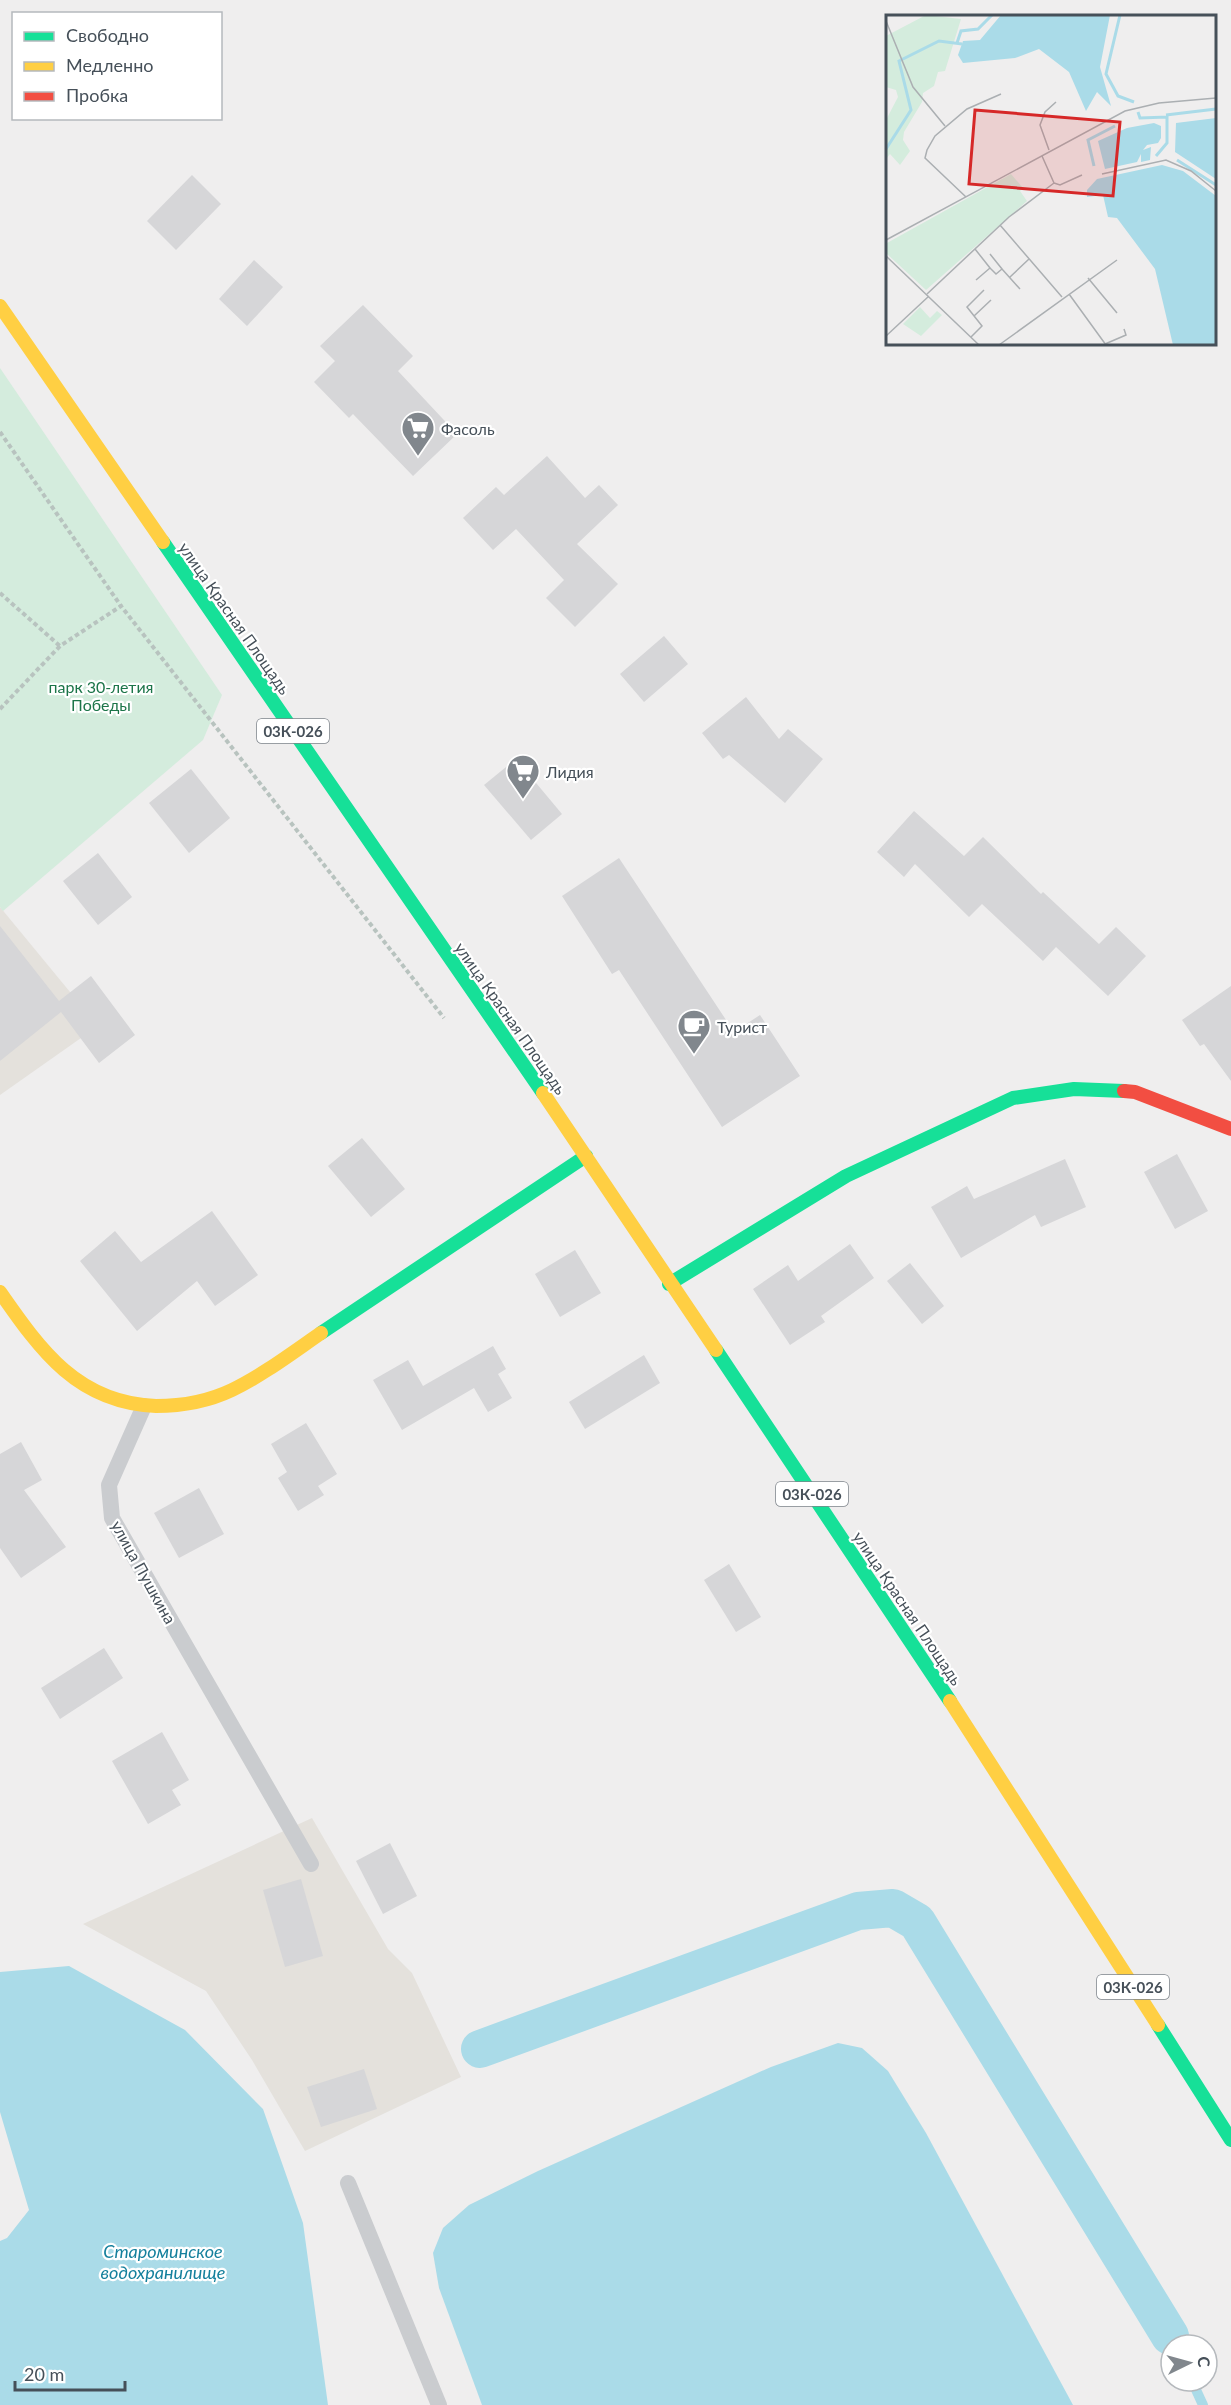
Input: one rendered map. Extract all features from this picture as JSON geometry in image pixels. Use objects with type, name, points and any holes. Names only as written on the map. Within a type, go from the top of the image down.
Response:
[{"type":"main road","name":"улица Красная Площадь","points":[[0,306],[586,1156],[669,1284],[940,1685],[1231,2140]]},
{"type":"main road","points":[[669,1284],[846,1176],[1013,1098],[1074,1089],[1135,1092],[1231,1129]]},
{"type":"main road","points":[[0,1292],[22,1323],[64,1372],[96,1394],[127,1404],[144,1406],[185,1404],[227,1392],[263,1372],[586,1156]]},
{"type":"lane","name":"улица Пушкина","points":[[144,1406],[109,1485],[112,1518],[311,1864]]},
{"type":"lane","points":[[348,2183],[439,2405]]},
{"type":"path","points":[[0,432],[121,606],[446,1020]]},
{"type":"path","points":[[0,593],[60,646]]},
{"type":"path","points":[[0,709],[60,646],[121,606]]},
{"type":"shaded area","points":[[0,907],[98,1026],[0,1095]]},
{"type":"shaded area","points":[[312,1818],[388,1949],[412,1973],[461,2077],[305,2151],[252,2060],[206,1991],[83,1924]]},
{"type":"green space","name":"парк 30-летия Победы","points":[[0,368],[222,695],[203,740],[3,911],[0,907]]},
{"type":"water","name":"Староминское водохранилище","points":[[69,1966],[185,2030],[263,2109],[303,2223],[328,2405],[0,2405],[0,2241],[7,2238],[29,2210],[0,2112],[0,1972]]},
{"type":"water","points":[[838,2043],[862,2048],[888,2071],[926,2133],[1073,2405],[482,2405],[439,2288],[433,2253],[443,2228],[469,2205],[538,2171],[771,2067]]},
{"type":"building","points":[[192,175],[221,204],[176,250],[147,221]]},
{"type":"building","points":[[254,260],[283,287],[247,326],[219,299]]},
{"type":"building","points":[[363,305],[413,356],[398,371],[457,434],[413,476],[353,414],[349,418],[314,382],[335,361],[320,346]]},
{"type":"building","points":[[547,456],[585,498],[599,485],[618,505],[577,544],[618,584],[575,627],[546,598],[564,580],[516,529],[493,550],[463,518],[496,487],[504,495]]},
{"type":"building","points":[[664,636],[688,664],[644,702],[620,674]]},
{"type":"building","points":[[746,697],[779,739],[788,729],[823,759],[785,803],[729,755],[723,759],[702,733]]},
{"type":"building","name":"Лидия","points":[[516,759],[562,814],[531,840],[484,785]]},
{"type":"building","points":[[191,769],[230,818],[189,853],[149,803]]},
{"type":"building","points":[[914,811],[964,856],[983,837],[1041,894],[1043,892],[1099,944],[1116,927],[1146,956],[1108,996],[1056,947],[1043,961],[982,904],[969,917],[915,864],[904,877],[877,852]]},
{"type":"building","points":[[98,853],[132,897],[98,925],[63,881]]},
{"type":"building","points":[[619,858],[734,1032],[760,1015],[800,1076],[722,1127],[619,970],[612,974],[562,896]]},
{"type":"building","points":[[0,926],[59,1001],[91,976],[135,1035],[99,1063],[61,1012],[0,1061]]},
{"type":"building","points":[[1231,986],[1231,1081],[1204,1044],[1200,1046],[1182,1020]]},
{"type":"building","points":[[362,1138],[405,1189],[371,1217],[328,1166]]},
{"type":"building","points":[[1177,1154],[1208,1211],[1175,1229],[1144,1172]]},
{"type":"building","points":[[1065,1159],[1086,1207],[1041,1227],[1035,1215],[961,1258],[931,1207],[967,1186],[974,1199]]},
{"type":"building","points":[[212,1211],[258,1275],[215,1306],[197,1281],[137,1331],[80,1261],[115,1231],[141,1262]]},
{"type":"building","points":[[850,1244],[874,1278],[821,1316],[825,1322],[790,1345],[753,1289],[788,1265],[798,1281]]},
{"type":"building","points":[[575,1250],[601,1293],[560,1317],[535,1274]]},
{"type":"building","points":[[910,1263],[944,1306],[922,1324],[887,1281]]},
{"type":"building","points":[[493,1346],[506,1369],[498,1374],[512,1398],[488,1412],[474,1388],[402,1430],[373,1380],[408,1360],[423,1386]]},
{"type":"building","points":[[644,1355],[660,1383],[585,1429],[569,1402]]},
{"type":"building","points":[[306,1423],[337,1474],[318,1486],[324,1495],[298,1511],[278,1478],[287,1472],[271,1444]]},
{"type":"building","points":[[21,1442],[42,1480],[24,1490],[66,1547],[21,1578],[0,1548],[0,1454]]},
{"type":"building","points":[[199,1488],[224,1534],[179,1558],[154,1513]]},
{"type":"building","points":[[729,1564],[761,1617],[736,1632],[704,1580]]},
{"type":"building","points":[[104,1648],[123,1678],[60,1719],[41,1688]]},
{"type":"building","points":[[162,1732],[189,1780],[172,1790],[181,1805],[148,1824],[112,1761]]},
{"type":"building","points":[[390,1843],[417,1896],[383,1914],[356,1861]]},
{"type":"building","points":[[301,1879],[323,1956],[285,1967],[263,1890]]},
{"type":"building","points":[[364,2069],[377,2109],[321,2127],[307,2087]]},
{"type":"waterway","points":[[480,2049],[858,1911],[893,1908],[917,1922],[1168,2333]]},
{"type":"waterway","points":[[1198,2393],[1203,2405]]},
{"type":"traffic: fast","points":[[163,542],[543,1093]]},
{"type":"traffic: fast","points":[[669,1284],[846,1176],[1013,1098],[1074,1089],[1124,1091]]},
{"type":"traffic: fast","points":[[321,1333],[586,1156]]},
{"type":"traffic: fast","points":[[716,1350],[950,1701]]},
{"type":"traffic: fast","points":[[1158,2025],[1231,2140]]},
{"type":"traffic: slow","points":[[0,306],[163,542]]},
{"type":"traffic: slow","points":[[543,1093],[716,1350]]},
{"type":"traffic: slow","points":[[0,1292],[31,1334],[64,1370],[83,1384],[104,1395],[129,1403],[156,1406],[175,1405],[223,1394],[266,1371],[321,1333]]},
{"type":"traffic: slow","points":[[950,1701],[1158,2025]]},
{"type":"traffic: jam","points":[[1124,1091],[1135,1092],[1231,1129]]},
{"type":"place","name":"Фасоль","points":[[418,457]]},
{"type":"place","name":"Лидия","points":[[523,800]]},
{"type":"place","name":"Турист","points":[[694,1055]]}]
